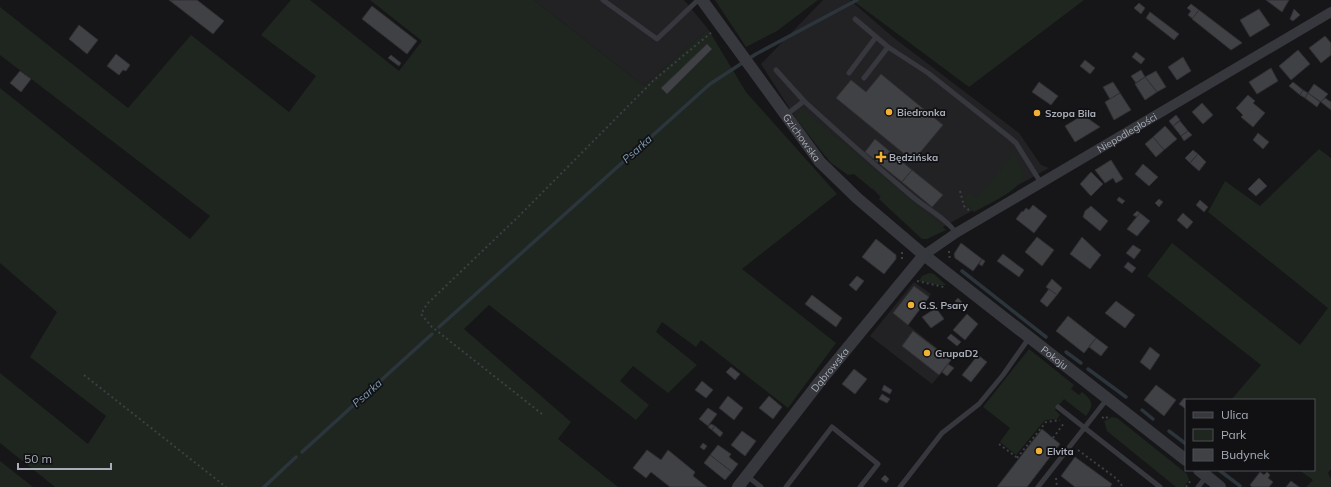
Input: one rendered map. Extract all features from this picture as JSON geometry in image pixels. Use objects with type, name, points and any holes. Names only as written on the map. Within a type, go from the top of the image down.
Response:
[{"type":"street","name":"Gzichowska","points":[[702,0],[820,162],[857,198],[924,255]]},
{"type":"street","name":"Niepodległości","points":[[924,255],[956,233],[1331,12]]},
{"type":"street","name":"Pokoju","points":[[924,255],[1185,459]]},
{"type":"street","name":"Dąbrowska","points":[[738,487],[821,380],[924,255]]},
{"type":"street","points":[[1203,473],[1220,487]]},
{"type":"lane","points":[[603,0],[657,39],[698,0]]},
{"type":"lane","points":[[854,18],[888,47],[928,73],[1016,143],[1041,183]]},
{"type":"lane","points":[[849,73],[876,37]]},
{"type":"lane","points":[[864,78],[888,47]]},
{"type":"lane","points":[[776,70],[804,101],[855,148],[952,228],[956,233]]},
{"type":"lane","points":[[786,115],[804,101]]},
{"type":"lane","points":[[900,487],[942,433],[979,404],[1004,375],[1030,337]]},
{"type":"lane","points":[[1038,487],[1108,398]]},
{"type":"lane","points":[[1058,407],[1160,487]]},
{"type":"lane","points":[[786,487],[832,427],[878,464],[860,487]]},
{"type":"lane","points":[[1198,487],[1203,473]]},
{"type":"lane","points":[[747,476],[761,487]]},
{"type":"path","points":[[542,414],[432,327],[420,314],[427,304],[519,216],[654,80],[714,30],[722,26]]},
{"type":"path","points":[[960,191],[964,206],[973,214]]},
{"type":"path","points":[[949,247],[951,264]]},
{"type":"path","points":[[900,268],[902,264],[901,250]]},
{"type":"path","points":[[917,276],[914,279],[919,283],[949,288]]},
{"type":"path","points":[[84,375],[226,487]]},
{"type":"path","points":[[1097,413],[1105,419],[1110,415],[1113,415]]},
{"type":"path","points":[[999,444],[1018,459],[1046,422],[1062,419],[1065,422],[1053,438]]},
{"type":"path","points":[[1072,445],[1117,478],[1123,487]]},
{"type":"shaded area","points":[[534,0],[684,0],[708,29],[644,86]]},
{"type":"shaded area","points":[[823,0],[850,0],[894,38],[1019,133],[1041,165],[1049,168],[925,237],[910,227],[858,174],[840,169],[825,156],[797,120],[761,64]]},
{"type":"shaded area","points":[[914,282],[931,294],[908,325],[952,360],[932,384],[870,336]]},
{"type":"green space","points":[[291,0],[310,0],[399,71],[422,41],[370,0],[534,0],[644,86],[708,29],[746,92],[837,194],[742,269],[836,343],[788,408],[701,340],[696,347],[662,322],[656,332],[697,365],[668,393],[633,366],[620,381],[649,405],[636,420],[489,305],[464,329],[571,422],[558,439],[618,487],[55,487],[0,443],[0,373],[88,444],[106,416],[30,357],[57,312],[0,263],[0,88],[190,239],[210,216],[0,55],[0,7],[128,108],[191,35],[289,112],[316,76],[261,35]]},
{"type":"green space","points":[[715,0],[818,0],[777,31],[746,47]]},
{"type":"green space","points":[[852,0],[1084,0],[969,87]]},
{"type":"green space","points":[[801,108],[946,230],[927,239],[922,239],[879,199],[882,195],[874,188],[872,189],[854,174],[848,175],[831,163],[796,118]]},
{"type":"green space","points":[[1319,149],[1331,158],[1331,469],[1328,473],[1331,479],[1331,487],[1306,487],[1313,480],[1300,471],[1315,471],[1315,399],[1232,399],[1261,365],[1147,276],[1172,243],[1300,345],[1328,308],[1208,212],[1225,181],[1260,206]]},
{"type":"green space","points":[[1008,151],[1012,152],[1021,166],[1023,175],[1021,180],[1011,191],[974,212],[970,209],[964,198],[970,193],[977,198],[1012,156]]},
{"type":"green space","points":[[929,273],[934,274],[946,285],[919,281],[922,276]]},
{"type":"green space","points":[[1029,349],[1074,385],[1071,389],[1079,395],[1082,392],[1090,400],[1091,409],[1086,416],[1064,399],[1055,410],[1060,415],[1057,419],[1045,420],[1016,455],[1000,442],[1010,428],[983,407]]},
{"type":"green space","points":[[1112,417],[1117,418],[1187,474],[1189,480],[1184,487],[1176,487],[1107,431],[1104,420],[1105,421]]},
{"type":"green space","points":[[0,461],[33,487],[0,487]]},
{"type":"building","points":[[169,0],[197,0],[224,21],[213,34]]},
{"type":"building","points":[[1266,0],[1289,0],[1282,12]]},
{"type":"building","points":[[1139,3],[1145,8],[1141,14],[1134,8]]},
{"type":"building","points":[[1191,4],[1199,10],[1193,19],[1188,15],[1191,11],[1187,8]]},
{"type":"building","points":[[372,6],[417,41],[407,54],[362,19]]},
{"type":"building","points":[[1259,9],[1270,25],[1250,37],[1240,20]]},
{"type":"building","points":[[1294,9],[1300,15],[1293,21],[1290,19]]},
{"type":"building","points":[[1199,10],[1242,43],[1231,50],[1192,19]]},
{"type":"building","points":[[1150,12],[1179,34],[1174,40],[1146,18]]},
{"type":"building","points":[[79,25],[98,40],[87,54],[69,39]]},
{"type":"building","points":[[1325,36],[1331,43],[1331,55],[1321,63],[1309,48]]},
{"type":"building","points":[[707,44],[712,49],[667,94],[661,88]]},
{"type":"building","points":[[1298,50],[1310,64],[1291,80],[1279,66]]},
{"type":"building","points":[[1136,52],[1145,59],[1141,64],[1132,57]]},
{"type":"building","points":[[116,54],[130,65],[126,71],[123,70],[119,75],[107,66]]},
{"type":"building","points":[[391,55],[401,63],[399,66],[388,58]]},
{"type":"building","points":[[1183,57],[1191,71],[1177,80],[1168,67]]},
{"type":"building","points":[[1085,60],[1095,68],[1090,74],[1080,66]]},
{"type":"building","points":[[1271,68],[1278,81],[1257,94],[1249,82]]},
{"type":"building","points":[[1141,70],[1145,77],[1136,83],[1131,76]]},
{"type":"building","points":[[20,71],[31,79],[21,92],[10,83]]},
{"type":"building","points":[[1156,71],[1166,87],[1157,92],[1145,77]]},
{"type":"building","name":"Biedronka","points":[[881,74],[943,125],[913,161],[836,98],[851,80],[866,92]]},
{"type":"building","points":[[1145,77],[1157,92],[1145,100],[1135,84]]},
{"type":"building","points":[[1039,82],[1058,96],[1051,105],[1032,92]]},
{"type":"building","points":[[1113,82],[1120,93],[1110,99],[1103,87]]},
{"type":"building","points":[[1293,82],[1303,90],[1300,95],[1289,86]]},
{"type":"building","points":[[1314,84],[1328,94],[1321,102],[1308,93]]},
{"type":"building","points":[[1303,90],[1308,93],[1305,98],[1300,95]]},
{"type":"building","points":[[1120,93],[1131,110],[1114,120],[1105,102]]},
{"type":"building","points":[[1308,93],[1320,102],[1317,107],[1305,98]]},
{"type":"building","points":[[1248,95],[1255,101],[1253,103],[1265,113],[1253,127],[1241,117],[1243,115],[1236,108]]},
{"type":"building","points":[[1325,98],[1331,102],[1331,110],[1321,102]]},
{"type":"building","points":[[1202,103],[1213,115],[1203,124],[1192,112]]},
{"type":"building","points":[[1083,115],[1100,127],[1075,142],[1065,126]]},
{"type":"building","points":[[1176,115],[1180,120],[1173,126],[1169,121]]},
{"type":"building","points":[[1180,121],[1188,131],[1181,136],[1173,126]]},
{"type":"building","points":[[1165,126],[1177,139],[1164,150],[1153,137]]},
{"type":"building","points":[[1188,131],[1192,135],[1184,141],[1181,136]]},
{"type":"building","points":[[1258,133],[1269,142],[1263,149],[1253,140]]},
{"type":"building","points":[[1153,137],[1164,150],[1156,157],[1145,144]]},
{"type":"building","points":[[875,139],[912,170],[902,182],[865,152]]},
{"type":"building","points":[[1193,150],[1198,154],[1190,163],[1185,158]]},
{"type":"building","points":[[1198,154],[1206,162],[1199,171],[1190,163]]},
{"type":"building","points":[[1111,160],[1123,179],[1116,183],[1113,178],[1105,183],[1095,170]]},
{"type":"building","points":[[1143,164],[1158,177],[1149,186],[1135,174]]},
{"type":"building","points":[[912,170],[943,195],[932,207],[902,182]]},
{"type":"building","points":[[1091,172],[1103,184],[1091,196],[1080,184]]},
{"type":"building","points":[[1259,178],[1267,186],[1256,196],[1248,189]]},
{"type":"building","points":[[1119,197],[1125,201],[1122,204],[1117,200]]},
{"type":"building","points":[[1159,199],[1163,202],[1159,207],[1155,203]]},
{"type":"building","points":[[1200,200],[1208,207],[1204,212],[1196,205]]},
{"type":"building","points":[[1033,205],[1047,216],[1034,233],[1016,219],[1022,211],[1023,212],[1026,208],[1029,210]]},
{"type":"building","points":[[1091,206],[1108,221],[1100,231],[1083,217],[1085,211]]},
{"type":"building","points":[[1137,211],[1140,213],[1137,217],[1133,215]]},
{"type":"building","points":[[1140,213],[1150,221],[1137,236],[1127,229]]},
{"type":"building","points":[[1183,213],[1193,222],[1187,229],[1177,220]]},
{"type":"building","points":[[1037,237],[1054,250],[1042,266],[1025,252]]},
{"type":"building","points":[[1082,237],[1101,255],[1090,269],[1070,254]]},
{"type":"building","points":[[876,239],[896,255],[896,259],[884,274],[862,257]]},
{"type":"building","points":[[961,243],[982,259],[973,271],[955,258],[954,254]]},
{"type":"building","points":[[1133,245],[1141,250],[1134,259],[1126,253]]},
{"type":"building","points":[[1003,254],[1024,270],[1019,277],[997,261]]},
{"type":"building","points":[[982,259],[985,261],[982,266],[979,264]]},
{"type":"building","points":[[1128,262],[1136,268],[1132,273],[1124,267]]},
{"type":"building","points":[[857,276],[864,281],[856,291],[849,285]]},
{"type":"building","points":[[1052,279],[1062,288],[1057,295],[1046,287]]},
{"type":"building","name":"G.S. Psary","points":[[914,286],[929,297],[908,325],[893,313]]},
{"type":"building","points":[[1049,289],[1057,295],[1047,307],[1040,301]]},
{"type":"building","points":[[812,295],[842,318],[836,327],[805,304]]},
{"type":"building","points":[[958,298],[963,303],[960,307],[955,301]]},
{"type":"building","points":[[1116,301],[1135,315],[1125,328],[1105,313]]},
{"type":"building","points":[[936,308],[944,319],[931,328],[922,317]]},
{"type":"building","points":[[967,314],[978,324],[965,340],[953,330]]},
{"type":"building","points":[[1068,316],[1096,338],[1084,353],[1056,331]]},
{"type":"building","name":"GrupaD2","points":[[913,331],[951,360],[939,375],[902,346]]},
{"type":"building","points":[[951,334],[961,342],[957,346],[947,338]]},
{"type":"building","points":[[1096,338],[1108,347],[1101,356],[1089,347]]},
{"type":"building","points":[[1150,347],[1160,355],[1150,370],[1140,362]]},
{"type":"building","points":[[978,355],[987,362],[971,382],[962,375]]},
{"type":"building","points":[[948,364],[954,368],[947,376],[942,372]]},
{"type":"building","points":[[731,367],[740,374],[735,380],[726,372]]},
{"type":"building","points":[[854,369],[867,379],[855,394],[842,384]]},
{"type":"building","points":[[702,381],[713,390],[706,398],[695,390]]},
{"type":"building","points":[[884,385],[892,390],[890,394],[882,390]]},
{"type":"building","points":[[1156,385],[1176,400],[1164,416],[1144,400]]},
{"type":"building","points":[[882,394],[890,399],[887,403],[879,399]]},
{"type":"building","points":[[728,396],[743,408],[734,420],[719,408]]},
{"type":"building","points":[[769,396],[782,407],[773,419],[759,408]]},
{"type":"building","points":[[1184,398],[1186,399],[1185,408],[1179,404]]},
{"type":"building","points":[[708,408],[717,414],[708,426],[699,419]]},
{"type":"building","points":[[711,424],[715,426],[712,430],[708,427]]},
{"type":"building","points":[[715,426],[723,433],[720,437],[712,430]]},
{"type":"building","name":"Elvita","points":[[1042,429],[1060,444],[1027,487],[997,487]]},
{"type":"building","points":[[742,431],[756,441],[745,456],[731,445]]},
{"type":"building","points":[[703,443],[707,446],[704,450],[700,447]]},
{"type":"building","points":[[718,445],[731,454],[729,457],[738,464],[732,472],[710,455]]},
{"type":"building","points":[[647,450],[661,460],[668,450],[695,472],[693,476],[707,487],[670,487],[651,472],[646,478],[633,468]]},
{"type":"building","points":[[710,455],[732,472],[725,480],[704,463]]},
{"type":"building","points":[[1075,457],[1112,484],[1110,487],[1075,487],[1061,476]]},
{"type":"building","points":[[1260,472],[1264,475],[1267,472],[1270,475],[1268,478],[1273,482],[1269,487],[1252,487],[1250,485]]},
{"type":"building","points":[[885,475],[889,479],[886,483],[881,479]]},
{"type":"building","points":[[1291,481],[1299,487],[1286,487]]},
{"type":"waterway","name":"Psarka","points":[[439,327],[710,84],[756,54],[857,0]]},
{"type":"waterway","points":[[962,271],[1046,337]]},
{"type":"waterway","name":"Psarka","points":[[302,452],[432,334]]},
{"type":"waterway","points":[[1066,352],[1081,363]]},
{"type":"waterway","points":[[1088,369],[1126,397]]},
{"type":"waterway","points":[[1142,410],[1153,419]]},
{"type":"waterway","points":[[1169,431],[1185,443]]},
{"type":"waterway","name":"Psarka","points":[[264,487],[296,457]]},
{"type":"waterway","points":[[1220,471],[1240,486]]},
{"type":"place","name":"Biedronka","points":[[889,112]]},
{"type":"place","name":"Szopa Bila","points":[[1037,113]]},
{"type":"place","name":"Będzińska","points":[[881,157]]},
{"type":"place","name":"G.S. Psary","points":[[911,305]]},
{"type":"place","name":"GrupaD2","points":[[927,353]]},
{"type":"place","name":"Elvita","points":[[1039,451]]}]
